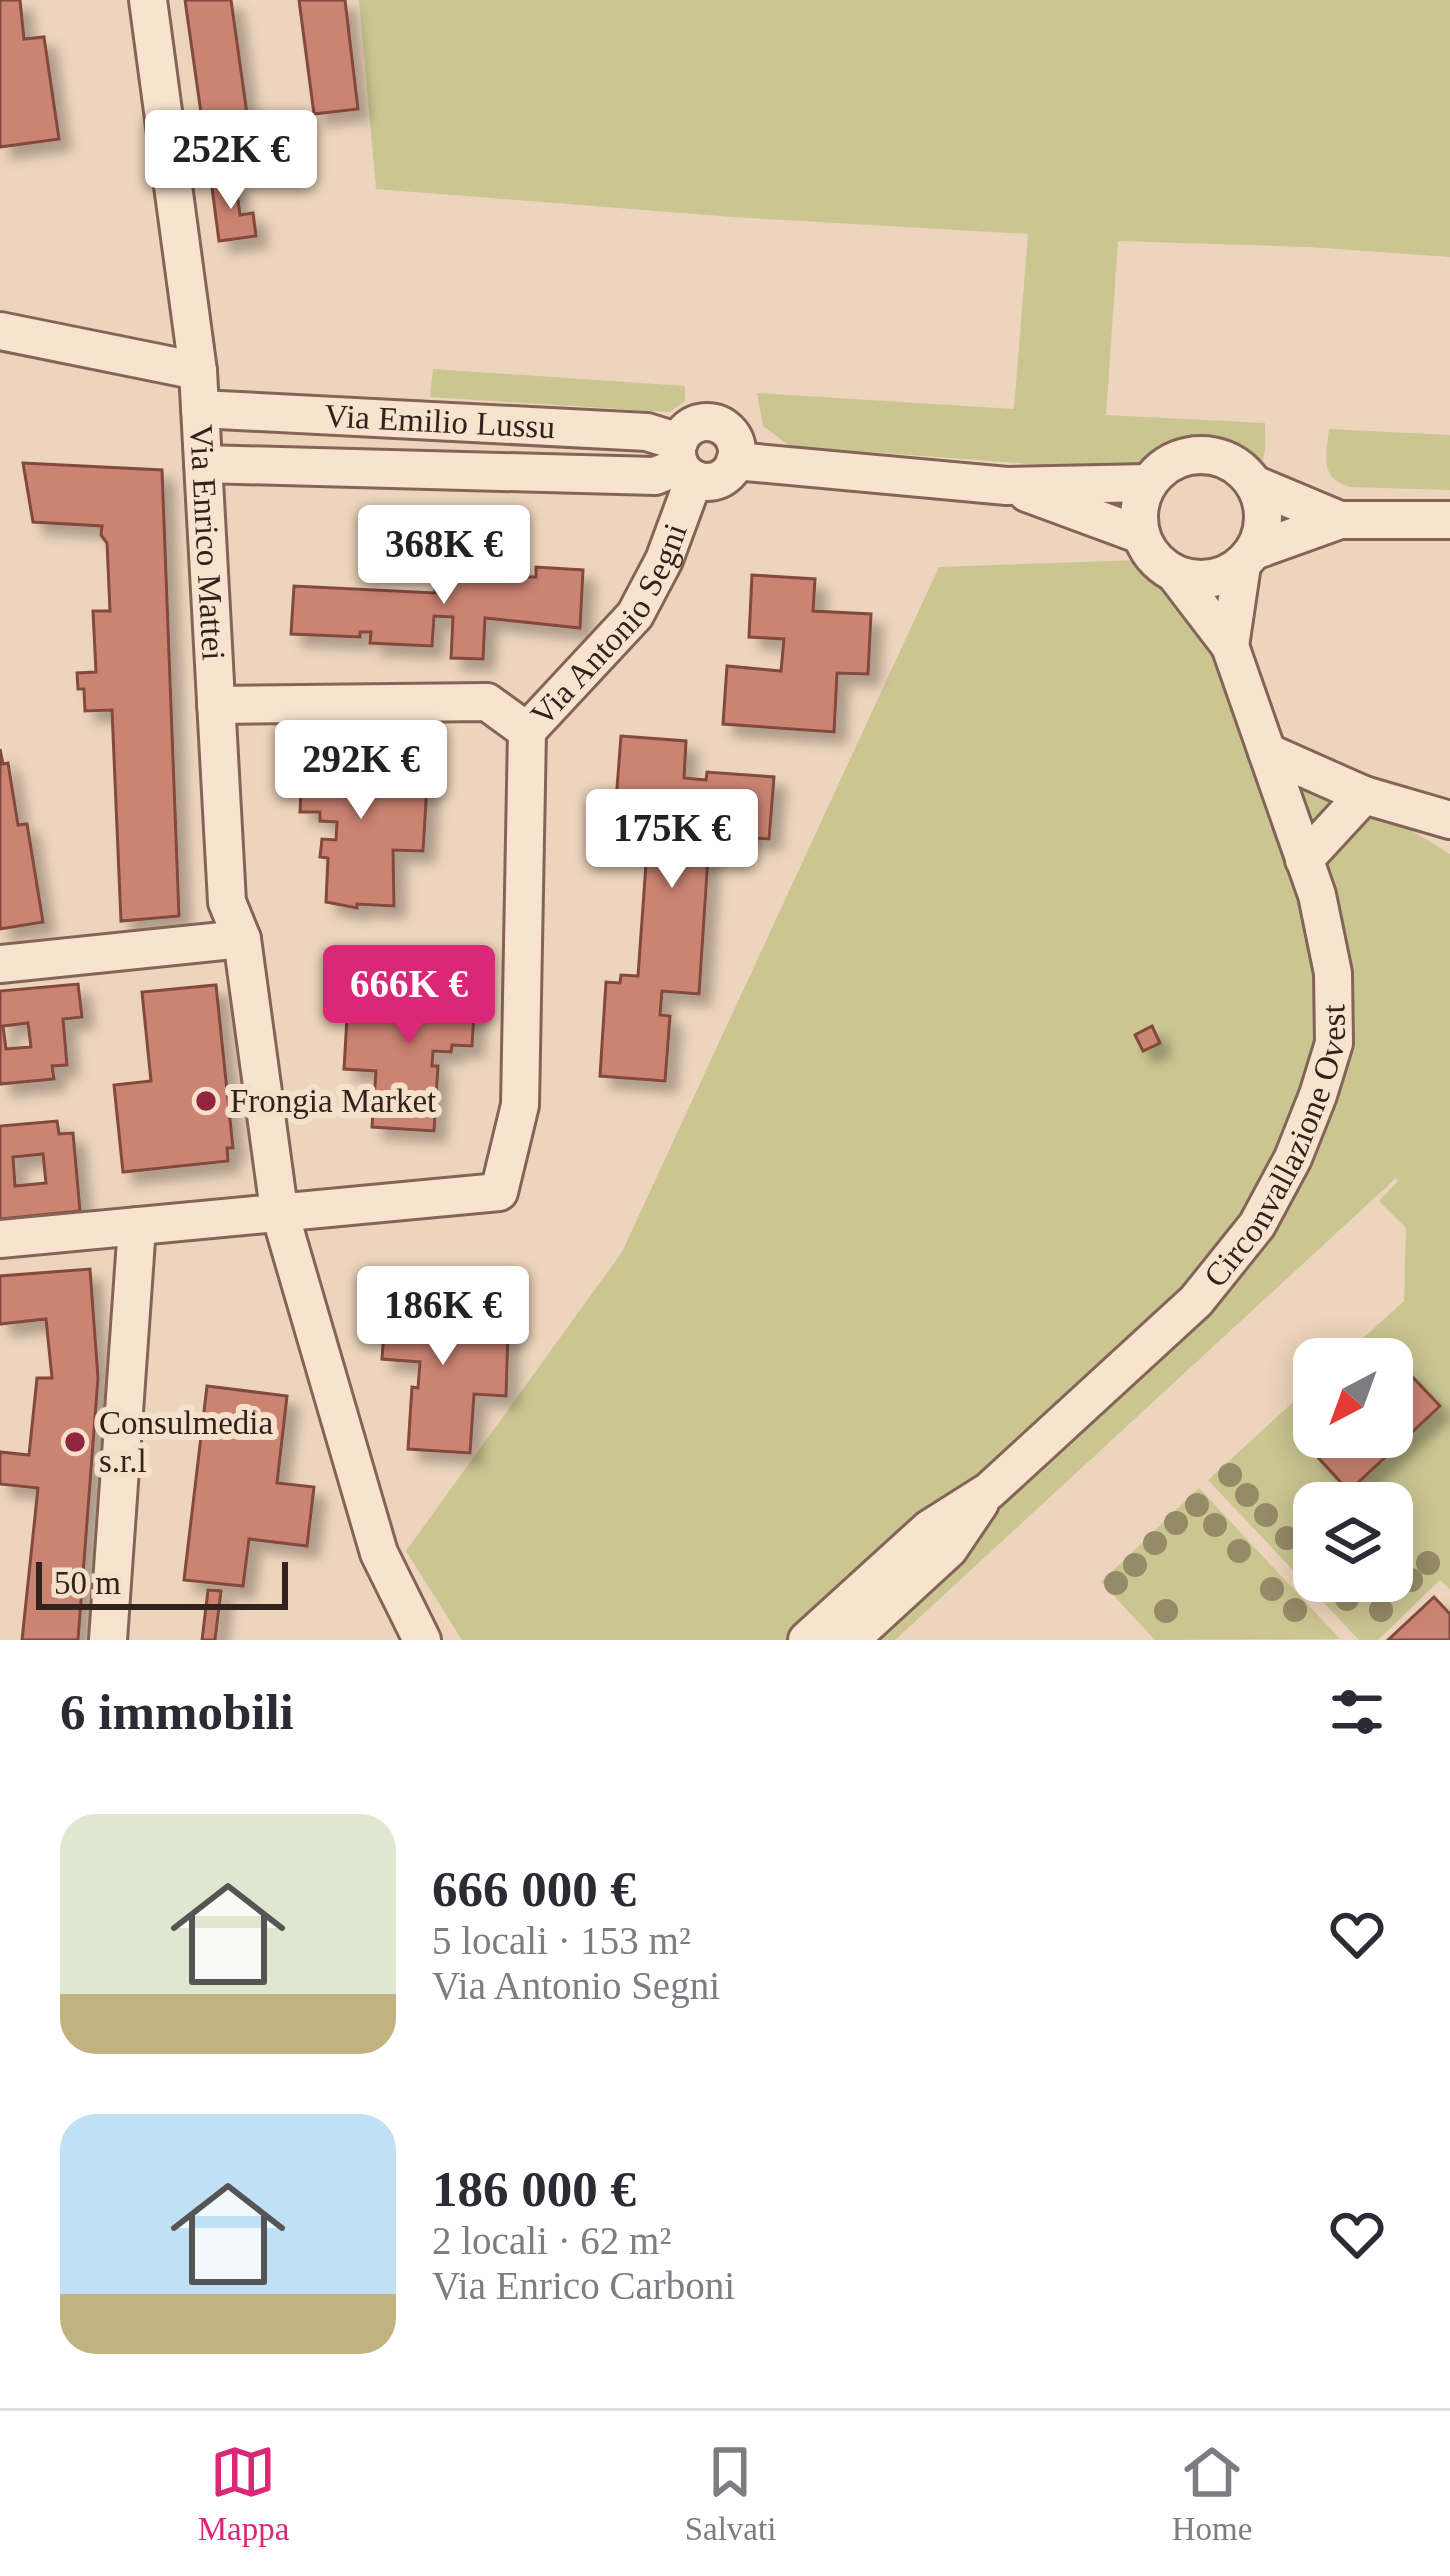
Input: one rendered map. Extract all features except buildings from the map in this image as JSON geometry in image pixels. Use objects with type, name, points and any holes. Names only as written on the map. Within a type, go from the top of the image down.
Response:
[{"type":"street","name":"Via Enrico Mattei","points":[[148,0],[198,371],[227,902],[242,939],[279,1210],[379,1553],[422,1640]]},
{"type":"street","points":[[0,331],[198,371]]},
{"type":"street","name":"Via Emilio Lussu","points":[[200,409],[647,432],[684,462],[655,476],[203,464]]},
{"type":"street","points":[[697,424],[723,427],[735,442],[735,461],[723,477],[704,482],[684,462],[697,424]]},
{"type":"street","points":[[1340,520],[1254,484],[1227,460],[1192,455],[1160,470],[1148,483],[1138,517],[1141,535],[1160,564],[1175,574],[1210,579],[1340,520],[1450,520]]},
{"type":"street","points":[[735,461],[1007,486],[1148,483]]},
{"type":"street","name":"Via Antonio Segni","points":[[279,1210],[500,1192],[520,1105],[527,731],[635,615],[664,560],[684,462]]},
{"type":"street","points":[[1248,558],[1264,518],[1254,484]]},
{"type":"street","points":[[1007,486],[1141,535]]},
{"type":"street","name":"Circonvallazione Ovest","points":[[1230,646],[1248,558]]},
{"type":"street","name":"Circonvallazione Ovest","points":[[807,1640],[928,1529],[989,1490],[1196,1301],[1257,1226],[1293,1158],[1334,1043],[1333,974],[1317,895],[1230,646],[1175,574]]},
{"type":"street","points":[[216,705],[487,702],[527,731]]},
{"type":"street","points":[[1267,752],[1364,795],[1450,820]]},
{"type":"street","points":[[1304,860],[1364,795]]},
{"type":"street","points":[[0,964],[242,939]]},
{"type":"street","points":[[0,1239],[98,1229],[137,1241],[279,1210]]},
{"type":"street","points":[[107,1640],[137,1241]]},
{"type":"street","name":"Circonvallazione Ovest","points":[[850,1640],[949,1549],[989,1490]]},
{"type":"shaded area","points":[[359,0],[1450,0],[1450,257],[1118,241],[1106,415],[1265,423],[1261,463],[1243,480],[790,446],[763,426],[757,393],[1014,409],[1028,234],[376,189]]},
{"type":"shaded area","points":[[433,369],[685,386],[685,401],[670,412],[430,397]]},
{"type":"shaded area","points":[[1329,429],[1450,435],[1450,490],[1340,483],[1327,465]]},
{"type":"shaded area","points":[[1169,559],[1213,652],[1301,763],[1450,854],[1450,1589],[1440,1580],[1378,1640],[1359,1640],[1323,1602],[1413,1602],[1413,1482],[1293,1482],[1293,1570],[1208,1480],[1293,1402],[1293,1458],[1413,1458],[1413,1338],[1363,1338],[1404,1301],[1406,1228],[1379,1201],[1396,1178],[895,1640],[462,1640],[406,1551],[622,1252],[939,567]]},
{"type":"shaded area","points":[[1199,1488],[1293,1589],[1293,1602],[1305,1602],[1340,1639],[1155,1640],[1101,1582]]},
{"type":"place","name":"Frongia Market","points":[[206,1101]]},
{"type":"place","name":"Consulmedia s.r.l","points":[[75,1442]]}]
